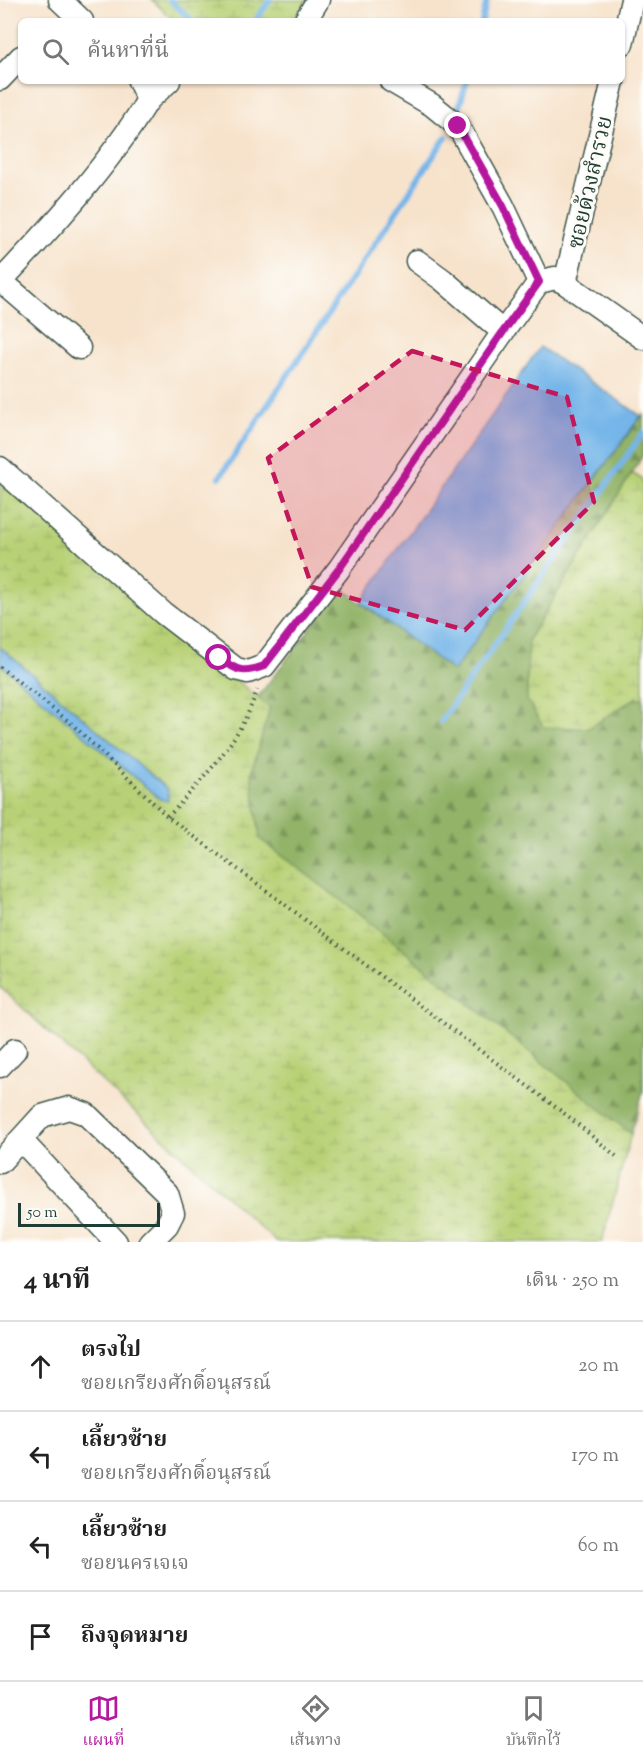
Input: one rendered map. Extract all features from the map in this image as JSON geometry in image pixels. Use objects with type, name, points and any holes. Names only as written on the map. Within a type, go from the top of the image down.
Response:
[{"type":"street","points":[[307,18],[318,0]]},
{"type":"street","points":[[625,31],[632,0]]},
{"type":"street","points":[[0,79],[18,60]]},
{"type":"street","points":[[79,348],[1,282],[70,206],[133,123],[143,91],[160,84]]},
{"type":"street","points":[[396,84],[432,105],[458,126],[503,206],[539,282]]},
{"type":"street","name":"ซอยด้วงสำรวย","points":[[565,283],[612,84]]},
{"type":"street","points":[[417,261],[443,280],[503,332]]},
{"type":"street","points":[[0,468],[164,613],[219,658],[236,669],[248,672],[264,666],[339,569],[539,282],[555,278],[565,283],[643,338]]},
{"type":"street","points":[[0,1162],[42,1116],[69,1108],[86,1114],[167,1193],[173,1213],[167,1226],[150,1242]]},
{"type":"street","points":[[21,1140],[116,1242]]},
{"type":"path","points":[[168,817],[220,759],[251,709],[264,666]]},
{"type":"path","points":[[0,667],[72,724],[168,817],[559,1110],[616,1156]]},
{"type":"highlighted area","points":[[412,351],[567,397],[594,502],[465,630],[312,587],[268,458]]},
{"type":"green space","points":[[152,0],[307,0],[296,18],[171,18]]},
{"type":"green space","points":[[643,414],[643,455],[528,640],[527,699],[589,728],[635,698],[643,698],[643,1091],[631,1134],[347,905],[260,839],[251,773],[270,708],[258,697],[341,588],[453,671]]},
{"type":"green space","points":[[632,473],[643,480],[643,698],[635,698],[589,728],[543,727],[527,700],[528,640]]},
{"type":"green space","points":[[0,480],[270,708],[251,773],[260,839],[347,905],[631,1134],[602,1242],[276,1242],[0,987],[0,664],[160,799],[168,790],[0,647]]},
{"type":"water","points":[[540,347],[641,416],[453,671],[361,602]]},
{"type":"water","points":[[0,647],[168,790],[168,801],[160,799],[0,664]]},
{"type":"waterway","points":[[170,0],[189,18]]},
{"type":"waterway","points":[[257,18],[270,0]]},
{"type":"waterway","points":[[483,18],[487,0]]},
{"type":"waterway","points":[[459,107],[466,84]]},
{"type":"waterway","points":[[220,477],[446,137]]},
{"type":"waterway","points":[[441,721],[643,433]]},
{"type":"route","points":[[219,658],[236,669],[248,672],[264,666],[339,569],[539,282],[503,206],[458,126]]}]
